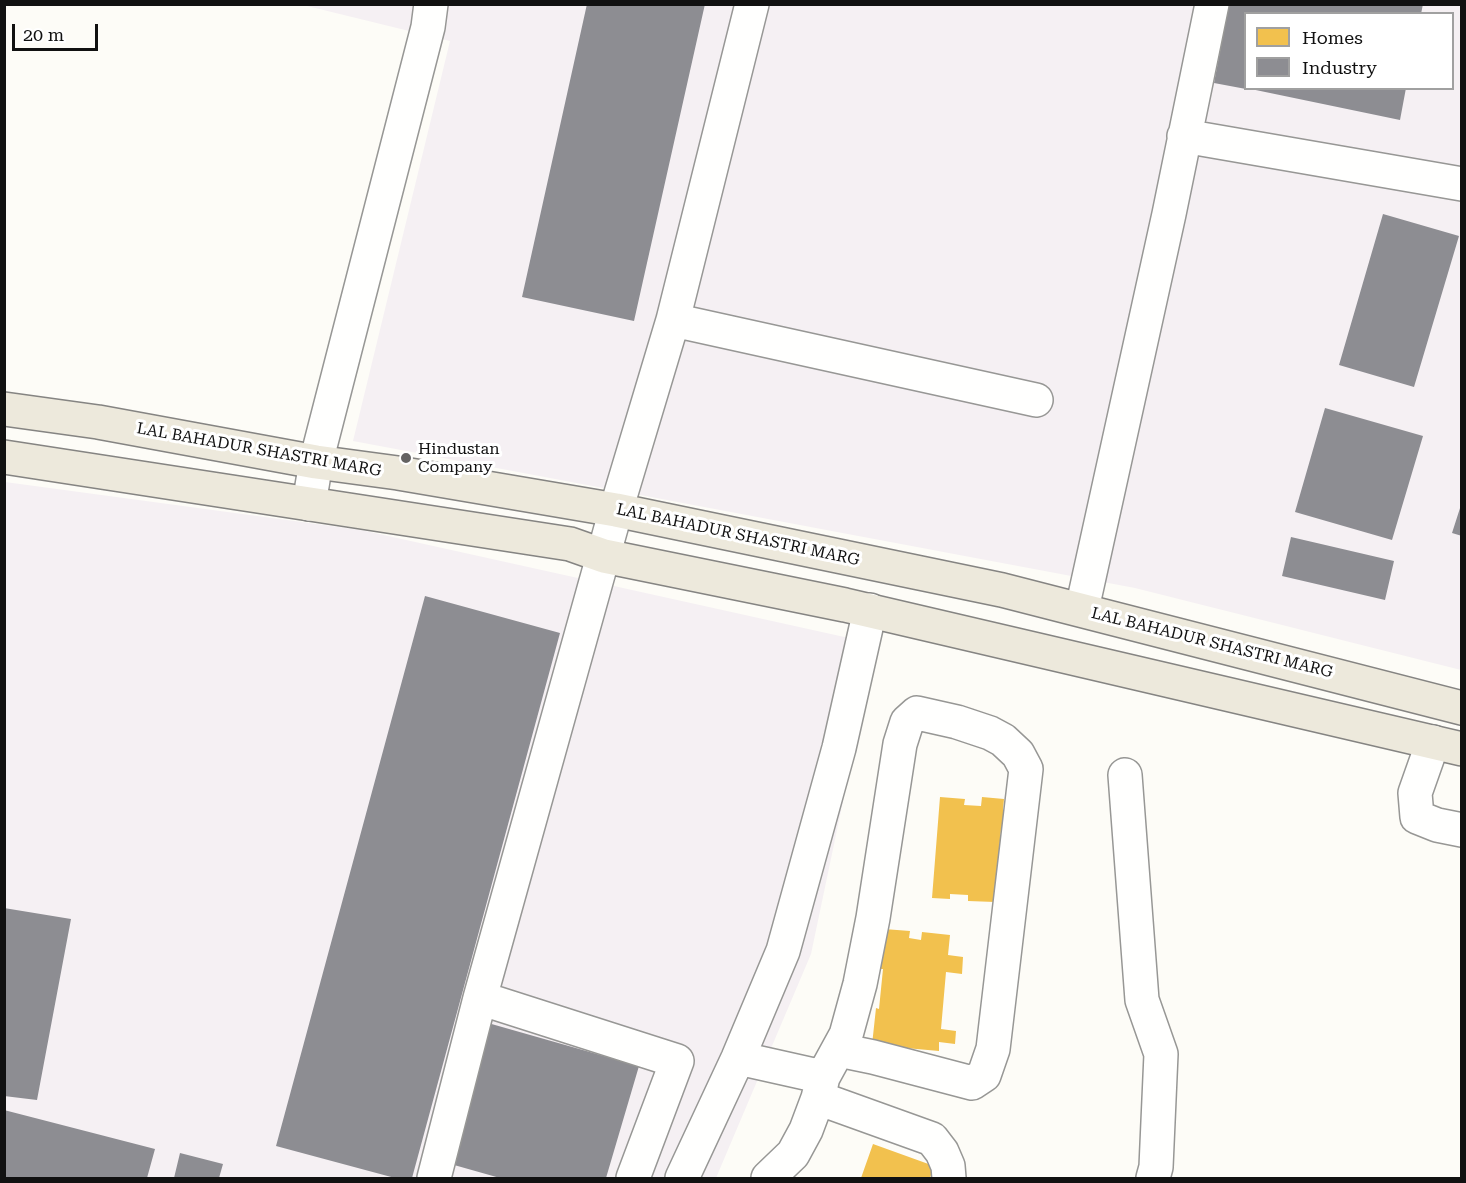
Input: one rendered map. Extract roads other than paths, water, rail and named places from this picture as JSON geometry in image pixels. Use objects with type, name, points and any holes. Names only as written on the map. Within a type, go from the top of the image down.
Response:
[{"type":"main road","name":"LAL BAHADUR SHASTRI MARG","points":[[4,409],[98,422],[316,462],[398,473],[615,510],[1002,590],[1461,708]]},
{"type":"main road","points":[[4,457],[570,544],[604,556],[870,610],[1447,745]]},
{"type":"street","points":[[309,504],[316,462],[428,27],[431,4]]},
{"type":"street","points":[[434,1179],[480,998],[615,510],[673,320],[752,4]]},
{"type":"street","points":[[1082,609],[1212,4]]},
{"type":"street","points":[[1184,136],[1461,184]]},
{"type":"street","points":[[673,320],[1036,400]]},
{"type":"street","points":[[682,1179],[738,1058],[783,951],[839,748],[870,610]]},
{"type":"street","points":[[768,1179],[793,1154],[826,1075],[846,1035],[860,984],[873,918],[900,744],[907,722],[917,712],[957,722],[1003,740],[1018,754],[1026,769],[993,1049],[984,1075],[972,1083],[873,1057],[826,1075]]},
{"type":"street","points":[[1447,745],[1415,793],[1417,817],[1437,825],[1461,830]]},
{"type":"street","points":[[1125,775],[1142,1000],[1161,1054],[1156,1167],[1153,1179]]},
{"type":"street","points":[[480,998],[677,1060],[633,1179]]},
{"type":"street","points":[[738,1058],[826,1075],[932,1139],[942,1152],[948,1166],[949,1179]]},
{"type":"place","name":"Hindustan Company","points":[[406,458]]}]
